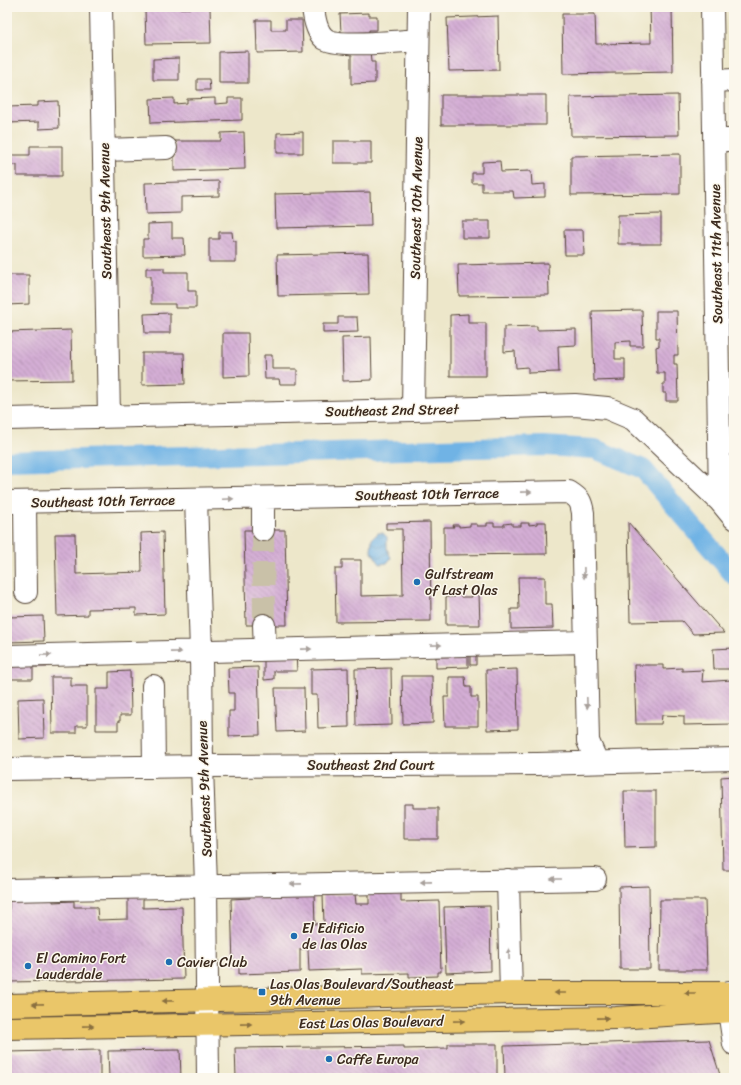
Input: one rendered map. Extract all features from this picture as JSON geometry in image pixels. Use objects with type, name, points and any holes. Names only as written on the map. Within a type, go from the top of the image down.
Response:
[{"type":"main road","name":"East Las Olas Boulevard","points":[[7,1005],[511,993],[732,1002]]},
{"type":"main road","name":"East Las Olas Boulevard","points":[[7,1028],[616,1018],[732,1002]]},
{"type":"street","name":"Southeast 9th Avenue","points":[[102,7],[109,416]]},
{"type":"street","points":[[313,7],[314,17],[320,33],[325,39],[338,42],[418,40]]},
{"type":"street","name":"Southeast 10th Avenue","points":[[413,410],[419,7]]},
{"type":"street","name":"Southeast 11th Avenue","points":[[712,7],[724,80],[720,501]]},
{"type":"street","points":[[104,150],[166,148]]},
{"type":"street","name":"Southeast 2nd Street","points":[[7,419],[575,405],[607,408],[633,419],[720,501],[734,518]]},
{"type":"street","name":"Southeast 10th Terrace","points":[[16,502],[196,500],[337,495],[569,492],[577,497],[581,502],[588,741],[597,762]]},
{"type":"street","points":[[263,498],[263,530]]},
{"type":"street","name":"Southeast 9th Avenue","points":[[196,500],[206,885],[208,1078]]},
{"type":"street","points":[[16,502],[26,592]]},
{"type":"street","points":[[264,625],[265,650]]},
{"type":"street","points":[[7,656],[585,642]]},
{"type":"street","points":[[153,686],[154,766]]},
{"type":"street","name":"Southeast 2nd Court","points":[[7,770],[154,766],[597,762],[734,759]]},
{"type":"street","points":[[7,890],[206,885],[595,879]]},
{"type":"street","points":[[508,880],[511,993]]},
{"type":"street","points":[[732,1002],[734,1044]]},
{"type":"water","points":[[378,533],[383,533],[387,537],[387,549],[391,558],[387,563],[380,564],[371,551],[372,539]]},
{"type":"building","points":[[650,7],[672,7],[673,72],[563,74],[562,14],[595,14],[596,44],[651,43]]},
{"type":"building","points":[[210,8],[211,43],[146,44],[145,9]]},
{"type":"building","points":[[369,13],[369,16],[377,16],[377,30],[369,30],[369,32],[341,33],[340,14]]},
{"type":"building","points":[[498,16],[499,70],[449,71],[447,18]]},
{"type":"building","points":[[256,20],[271,20],[271,30],[286,30],[286,20],[302,20],[303,52],[257,53]]},
{"type":"building","points":[[370,49],[371,62],[375,62],[375,83],[351,84],[351,50]]},
{"type":"building","points":[[248,51],[248,83],[219,83],[219,52]]},
{"type":"building","points":[[179,58],[179,80],[153,80],[153,59]]},
{"type":"building","points":[[197,79],[209,79],[210,90],[197,90]]},
{"type":"building","points":[[441,95],[546,95],[546,125],[441,125]]},
{"type":"building","points":[[678,95],[679,135],[571,136],[570,97]]},
{"type":"building","points":[[174,98],[174,104],[187,103],[187,99],[215,98],[215,104],[228,103],[228,98],[242,98],[242,120],[151,123],[150,99]]},
{"type":"building","points":[[58,101],[59,128],[39,129],[39,122],[7,123],[7,107],[38,106],[38,102]]},
{"type":"building","points":[[244,132],[245,169],[174,171],[174,141],[221,141],[221,133]]},
{"type":"building","points":[[303,132],[303,153],[277,153],[277,133]]},
{"type":"building","points":[[333,141],[371,141],[371,163],[333,163]]},
{"type":"building","points":[[30,146],[62,146],[62,176],[17,176],[17,165],[7,165],[7,155],[30,155]]},
{"type":"building","points":[[680,154],[680,194],[571,195],[571,156]]},
{"type":"building","points":[[500,161],[501,172],[531,171],[532,185],[545,184],[545,197],[514,198],[513,191],[482,191],[482,183],[472,183],[472,173],[482,173],[482,162]]},
{"type":"building","points":[[219,181],[219,196],[181,197],[181,213],[146,214],[145,183]]},
{"type":"building","points":[[370,192],[371,226],[276,228],[275,194]]},
{"type":"building","points":[[661,214],[661,244],[618,244],[618,215]]},
{"type":"building","points":[[462,221],[490,221],[490,238],[462,238]]},
{"type":"building","points":[[172,223],[172,238],[184,238],[185,255],[143,256],[143,239],[148,239],[148,224]]},
{"type":"building","points":[[564,230],[583,230],[584,255],[565,255]]},
{"type":"building","points":[[219,232],[232,232],[233,241],[236,241],[236,262],[209,262],[209,239],[219,239]]},
{"type":"building","points":[[368,253],[369,294],[278,296],[277,255]]},
{"type":"building","points":[[548,263],[549,295],[459,296],[458,265]]},
{"type":"building","points":[[146,268],[164,268],[164,272],[188,272],[188,291],[196,291],[196,308],[175,308],[175,304],[151,304],[151,276],[146,276]]},
{"type":"building","points":[[7,275],[29,275],[29,304],[7,305]]},
{"type":"building","points":[[642,310],[643,346],[630,346],[630,341],[615,342],[615,359],[625,359],[625,380],[594,381],[592,311]]},
{"type":"building","points":[[656,311],[677,311],[678,355],[674,355],[674,364],[677,364],[678,401],[666,401],[666,393],[663,393],[665,373],[657,373],[656,347],[659,346],[659,338],[656,338]]},
{"type":"building","points":[[170,313],[170,333],[145,333],[144,314]]},
{"type":"building","points":[[468,314],[468,323],[486,323],[486,376],[450,376],[450,315]]},
{"type":"building","points":[[338,317],[357,317],[358,332],[323,333],[323,324],[338,324]]},
{"type":"building","points":[[537,326],[537,330],[576,329],[576,345],[558,346],[559,372],[528,373],[528,367],[516,368],[515,351],[504,352],[504,327]]},
{"type":"building","points":[[71,330],[72,380],[7,381],[7,332]]},
{"type":"building","points":[[223,333],[248,333],[249,376],[223,377]]},
{"type":"building","points":[[371,337],[372,380],[343,381],[342,338]]},
{"type":"building","points":[[142,353],[184,353],[185,384],[142,385]]},
{"type":"building","points":[[264,355],[272,355],[272,369],[297,369],[297,384],[280,384],[279,379],[265,379]]},
{"type":"building","name":"Gulfstream of Last Olas","points":[[430,522],[431,621],[336,622],[335,569],[342,569],[342,560],[361,560],[361,596],[403,595],[402,529],[386,529],[386,523]]},
{"type":"building","points":[[537,522],[546,522],[547,554],[444,555],[444,527],[454,527],[453,525],[459,525],[459,527],[470,526],[470,524],[487,526],[487,523],[494,523],[494,526],[504,526],[504,524],[512,523],[512,526],[521,526],[521,523],[529,523],[529,525],[537,524]]},
{"type":"building","points":[[628,522],[724,633],[693,634],[682,621],[630,622]]},
{"type":"building","points":[[244,530],[285,530],[287,625],[246,625]]},
{"type":"building","points":[[163,532],[165,614],[136,615],[136,608],[88,609],[88,615],[57,616],[55,534],[75,534],[76,574],[142,572],[141,533]]},
{"type":"building","points":[[518,577],[545,577],[545,604],[552,604],[553,628],[511,629],[511,609],[519,609]]},
{"type":"building","points":[[472,594],[479,594],[480,625],[446,625],[446,597],[461,595],[461,597],[472,597]]},
{"type":"building","points":[[43,616],[44,641],[8,642],[8,617]]},
{"type":"building","points":[[734,648],[734,724],[684,725],[684,716],[662,715],[661,724],[636,724],[634,665],[663,665],[663,669],[682,668],[682,671],[703,670],[702,682],[731,680],[730,669],[714,669],[713,649]]},
{"type":"building","points":[[470,653],[476,653],[476,665],[470,665]]},
{"type":"building","points":[[296,654],[297,671],[274,671],[274,679],[264,680],[264,655]]},
{"type":"building","points":[[468,656],[468,667],[436,668],[436,657]]},
{"type":"building","points":[[9,659],[47,659],[47,667],[33,667],[33,679],[10,679]]},
{"type":"building","points":[[258,667],[260,735],[229,736],[229,711],[234,711],[234,693],[229,693],[228,668]]},
{"type":"building","points":[[348,668],[349,727],[318,728],[317,695],[311,695],[311,669]]},
{"type":"building","points":[[391,668],[392,725],[356,726],[355,669]]},
{"type":"building","points":[[517,669],[518,729],[487,730],[486,670]]},
{"type":"building","points":[[130,671],[131,715],[120,715],[118,730],[96,730],[96,689],[109,689],[109,672]]},
{"type":"building","points":[[402,676],[432,676],[433,723],[403,724]]},
{"type":"building","points":[[51,677],[71,677],[71,686],[87,686],[87,726],[76,726],[76,733],[52,733]]},
{"type":"building","points":[[449,677],[465,677],[466,687],[471,687],[471,697],[478,697],[478,726],[445,726],[444,697],[449,697]]},
{"type":"building","points":[[275,688],[304,688],[305,731],[277,732]]},
{"type":"building","points":[[43,698],[44,738],[19,739],[18,699]]},
{"type":"building","points":[[734,776],[734,870],[723,870],[721,777]]},
{"type":"building","points":[[624,791],[656,791],[656,847],[625,848]]},
{"type":"building","points":[[404,804],[413,804],[413,808],[438,808],[438,839],[404,839]]},
{"type":"building","points":[[649,886],[650,969],[620,969],[619,887]]},
{"type":"building","points":[[401,888],[401,902],[439,901],[441,972],[438,972],[438,976],[409,977],[409,973],[362,974],[362,969],[309,971],[308,949],[300,949],[300,972],[239,974],[239,966],[233,966],[231,899],[250,898],[250,895],[314,893],[315,924],[324,923],[323,895],[355,894],[356,904],[369,904],[369,889]]},
{"type":"building","points":[[128,894],[143,894],[143,908],[182,907],[184,979],[7,982],[7,909],[9,909],[9,896],[53,896],[53,902],[74,901],[74,907],[97,907],[98,920],[128,919]]},
{"type":"building","points":[[660,900],[705,900],[707,970],[659,970]]},
{"type":"building","points":[[490,906],[491,971],[446,973],[444,907]]},
{"type":"building","points":[[709,1040],[721,1078],[505,1078],[504,1046]]},
{"type":"building","points":[[448,1044],[497,1044],[497,1078],[236,1078],[235,1048],[404,1046],[404,1049],[448,1048]]},
{"type":"building","points":[[100,1050],[100,1078],[7,1078],[7,1052]]},
{"type":"building","points":[[180,1050],[181,1078],[109,1078],[108,1051]]},
{"type":"waterway","points":[[7,461],[544,446],[595,449],[643,469],[734,575]]},
{"type":"tunnel","points":[[263,530],[264,625]]},
{"type":"place","name":"Gulfstream of Last Olas","points":[[417,582]]},
{"type":"place","name":"El Edificio de las Olas","points":[[294,936]]},
{"type":"place","name":"Cavier Club","points":[[169,962]]},
{"type":"place","name":"El Camino Fort Lauderdale","points":[[28,966]]},
{"type":"place","name":"Las Olas Boulevard/Southeast 9th Avenue","points":[[262,992]]},
{"type":"place","name":"Caffe Europa","points":[[329,1059]]}]
